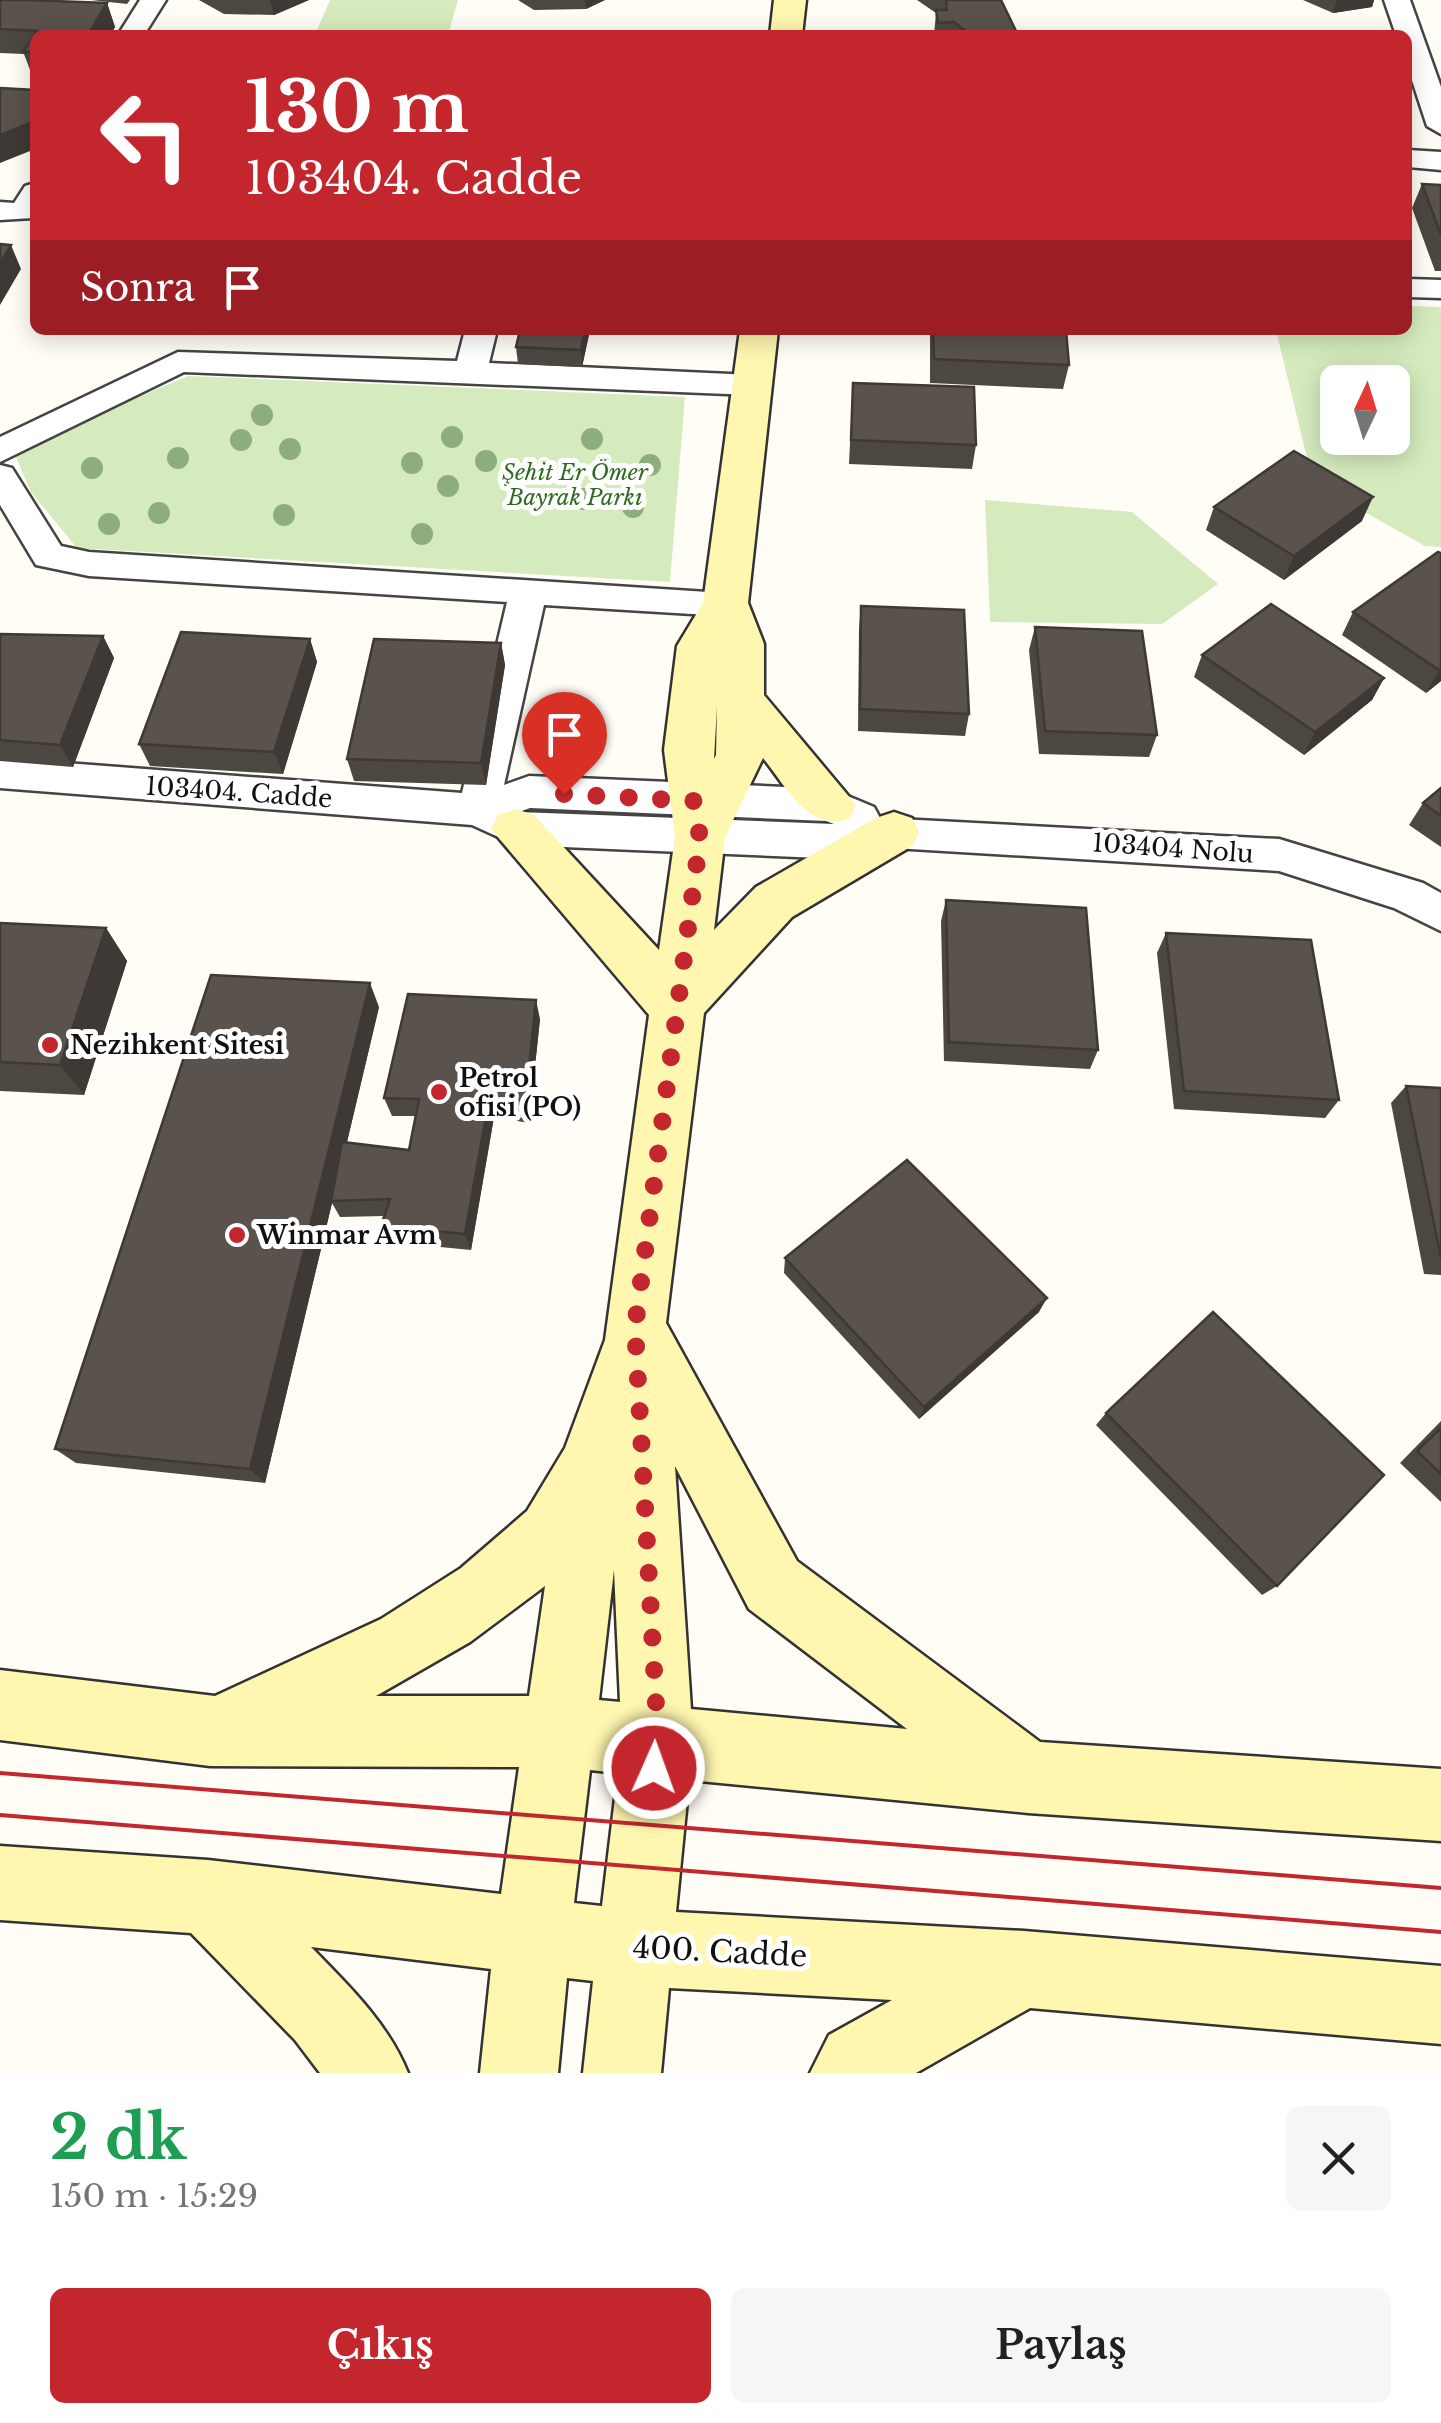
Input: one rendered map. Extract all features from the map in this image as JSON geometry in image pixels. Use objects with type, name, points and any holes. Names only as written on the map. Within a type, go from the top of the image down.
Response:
[{"type":"main road","points":[[787,30],[790,0]]},
{"type":"main road","points":[[519,2073],[533,1933],[596,1453],[635,1327],[675,1007],[704,814],[688,750],[700,646],[724,603],[758,335]]},
{"type":"main road","points":[[704,814],[740,755],[741,644],[724,603]]},
{"type":"main road","points":[[743,702],[832,806]]},
{"type":"main road","points":[[497,819],[583,898],[675,1007]]},
{"type":"main road","points":[[675,1007],[774,902],[894,832]]},
{"type":"main road","points":[[622,2073],[658,1740],[635,1327]]},
{"type":"main road","points":[[635,1327],[773,1585],[1028,1778]]},
{"type":"main road","points":[[210,1731],[295,1700],[361,1668],[454,1611],[551,1532],[596,1453]]},
{"type":"main road","points":[[0,1705],[210,1731],[560,1732],[1028,1778],[1441,1806]]},
{"type":"main road","name":"400. Cadde","points":[[0,1883],[208,1897],[636,1948],[1024,1968],[1441,2005]]},
{"type":"main road","points":[[208,1897],[322,2014],[369,2073]]},
{"type":"main road","points":[[848,2073],[857,2063],[1024,1968]]},
{"type":"street","points":[[134,30],[152,0]]},
{"type":"street","points":[[1396,0],[1407,30]]},
{"type":"street","points":[[1412,45],[1441,126]]},
{"type":"street","points":[[1412,159],[1441,161]]},
{"type":"street","points":[[0,211],[23,212],[30,200]]},
{"type":"street","points":[[1412,288],[1441,289]]},
{"type":"street","points":[[470,372],[479,335]]},
{"type":"street","points":[[0,451],[178,362],[752,385]]},
{"type":"street","points":[[0,476],[49,556],[76,562],[724,603]]},
{"type":"street","points":[[497,819],[528,592]]},
{"type":"street","name":"103404. Cadde","points":[[0,773],[497,819],[704,814],[832,806],[894,832]]},
{"type":"street","name":"103404. Cadde","points":[[704,814],[820,842],[894,832]]},
{"type":"street","name":"103404 Nolu","points":[[894,832],[1279,855],[1408,895],[1441,914]]},
{"type":"green space","points":[[330,0],[458,0],[449,30],[317,30]]},
{"type":"green space","points":[[1412,306],[1441,307],[1441,547],[1425,546],[1313,483],[1277,335],[1412,335]]},
{"type":"green space","name":"Şehit Er Ömer Bayrak Parkı","points":[[188,376],[685,397],[670,582],[77,548],[31,492],[15,455],[39,439]]},
{"type":"green space","points":[[985,500],[1132,512],[1218,584],[1162,624],[990,622]]},
{"type":"building","points":[[946,0],[1001,0],[1016,30],[964,30],[954,22],[938,23],[936,10],[947,10]]},
{"type":"building","points":[[0,2],[107,3],[91,30],[30,31],[0,29]]},
{"type":"building","points":[[0,88],[30,90],[30,123],[0,135]]},
{"type":"building","points":[[1422,184],[1441,185],[1441,235]]},
{"type":"building","points":[[0,244],[11,245],[0,263]]},
{"type":"building","points":[[519,335],[584,335],[581,350],[516,347]]},
{"type":"building","points":[[933,335],[1066,335],[1069,365],[934,359]]},
{"type":"building","points":[[853,383],[974,387],[976,445],[851,440]]},
{"type":"building","points":[[1294,451],[1373,497],[1294,556],[1214,507]]},
{"type":"building","points":[[1441,553],[1439,670],[1353,612]]},
{"type":"building","points":[[1271,604],[1384,678],[1315,732],[1202,655]]},
{"type":"building","points":[[861,606],[964,610],[969,714],[860,709]]},
{"type":"building","points":[[1035,627],[1142,631],[1157,735],[1045,731]]},
{"type":"building","points":[[181,632],[310,639],[274,752],[139,744]]},
{"type":"building","points":[[0,634],[103,636],[60,745],[0,740]]},
{"type":"building","points":[[374,639],[501,643],[481,763],[347,759]]},
{"type":"building","points":[[1441,788],[1441,816],[1423,803]]},
{"type":"building","points":[[946,900],[1086,908],[1098,1050],[949,1042]]},
{"type":"building","points":[[0,923],[106,928],[60,1065],[0,1062]]},
{"type":"building","points":[[1166,933],[1311,940],[1339,1100],[1184,1091]]},
{"type":"building","name":"Winmar Avm","points":[[211,975],[370,983],[250,1469],[55,1449]]},
{"type":"building","points":[[408,994],[536,1000],[525,1105],[489,1099],[465,1234],[381,1226],[390,1199],[331,1201],[342,1142],[409,1150],[419,1099],[384,1098]]},
{"type":"building","points":[[1406,1086],[1441,1088],[1441,1258]]},
{"type":"building","points":[[907,1160],[1047,1298],[924,1407],[785,1258]]},
{"type":"building","points":[[1213,1312],[1384,1475],[1277,1586],[1106,1413]]},
{"type":"building","points":[[1441,1428],[1441,1474],[1417,1451]]},
{"type":"tram line","points":[[0,1773],[1441,1888]]},
{"type":"tram line","points":[[0,1815],[1441,1932]]},
{"type":"place","name":"Nezihkent Sitesi","points":[[50,1045]]},
{"type":"place","name":"Petrol ofisi (PO)","points":[[439,1092]]},
{"type":"place","name":"Winmar Avm","points":[[237,1235]]},
{"type":"route","points":[[564,794],[694,801],[700,838],[635,1327],[658,1740],[654,1768]]}]
